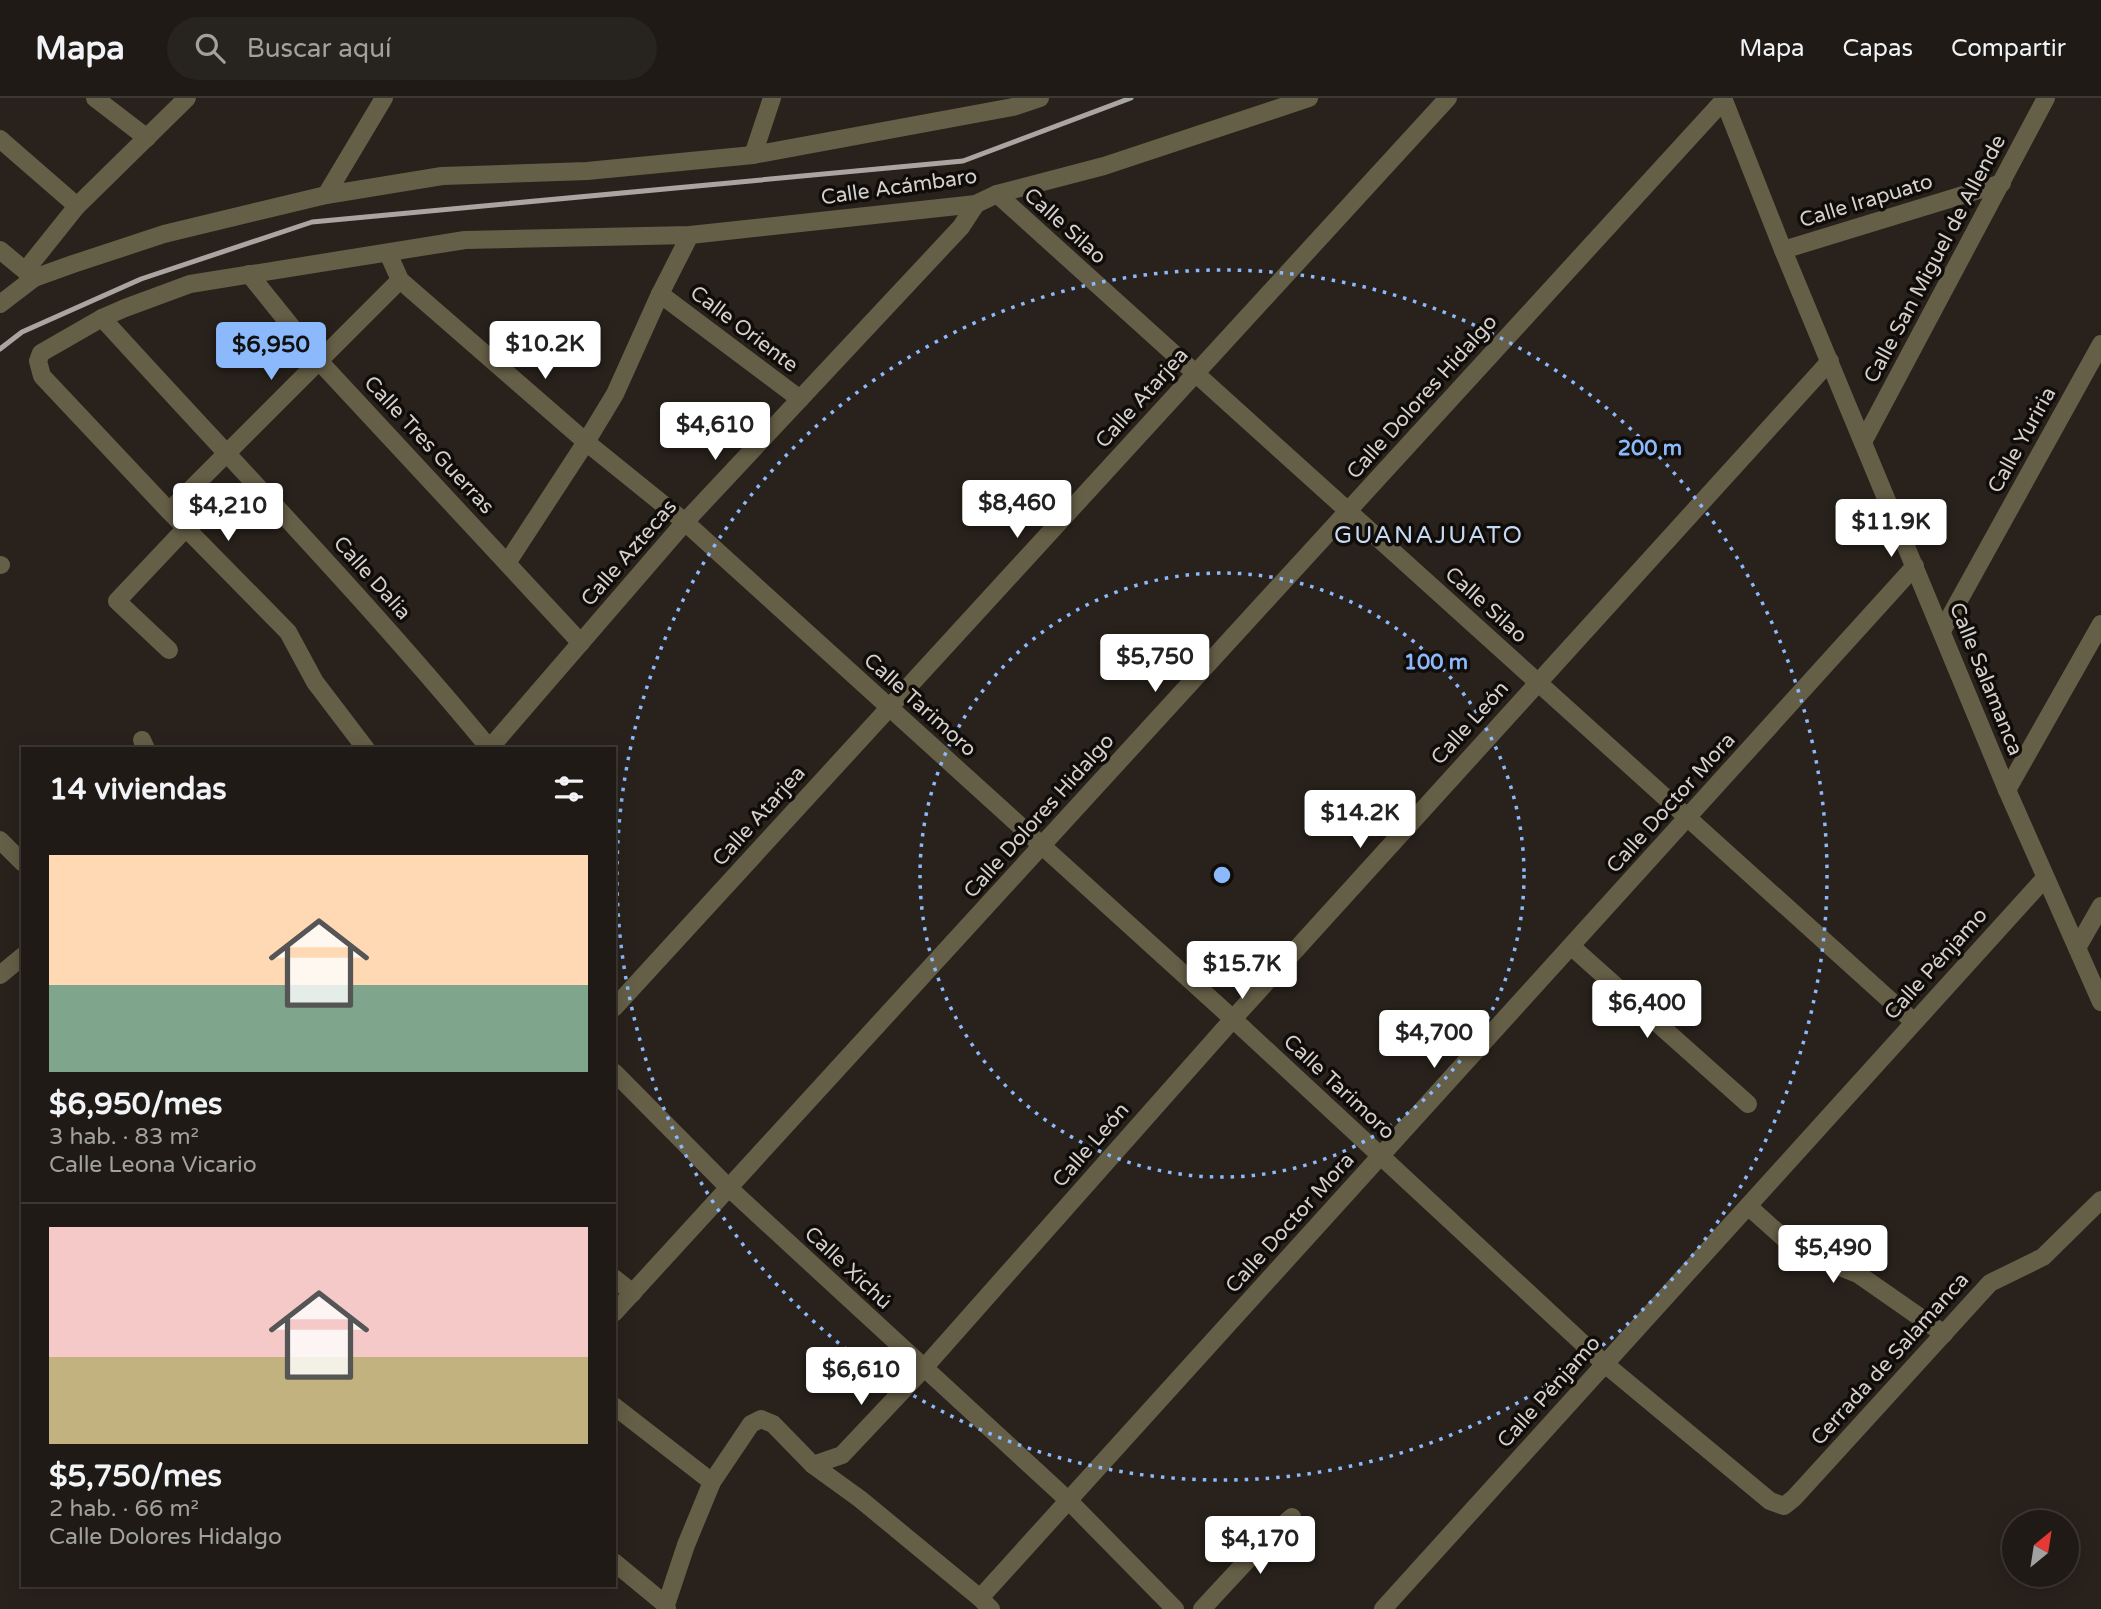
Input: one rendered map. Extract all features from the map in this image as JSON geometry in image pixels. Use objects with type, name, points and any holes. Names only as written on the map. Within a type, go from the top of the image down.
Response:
[{"type":"street","points":[[95,98],[147,138]]},
{"type":"street","points":[[0,304],[29,275],[77,206],[187,98]]},
{"type":"street","points":[[326,195],[384,98]]},
{"type":"street","points":[[753,155],[772,98]]},
{"type":"street","points":[[29,275],[164,234],[326,195],[442,176],[587,171],[753,155],[1013,107],[1040,98]]},
{"type":"street","name":"Calle Acámbaro","points":[[169,511],[42,376],[38,361],[41,353],[102,318],[190,284],[465,240],[690,235],[976,204],[997,194],[1104,166],[1309,98]]},
{"type":"street","name":"Calle Atarjea","points":[[616,1006],[1448,98]]},
{"type":"street","name":"Calle San Miguel de Allende","points":[[1863,442],[2046,98]]},
{"type":"street","name":"Calle Salamanca","points":[[1723,99],[2007,790],[2101,1002]]},
{"type":"street","name":"Calle Dolores Hidalgo","points":[[616,1312],[1723,99]]},
{"type":"street","points":[[0,139],[77,206]]},
{"type":"street","name":"Calle Irapuato","points":[[1783,250],[2002,183]]},
{"type":"street","name":"Calle Silao","points":[[997,194],[1914,1022]]},
{"type":"street","name":"Calle Aztecas","points":[[491,747],[685,522],[961,227],[976,204]]},
{"type":"street","points":[[507,563],[615,394],[690,235]]},
{"type":"street","points":[[0,250],[29,275]]},
{"type":"street","points":[[364,747],[315,682],[288,632],[169,511],[400,280],[388,253]]},
{"type":"street","name":"Calle Tres Guerras","points":[[248,274],[319,361],[581,643]]},
{"type":"street","name":"Calle Tarimoro","points":[[400,280],[586,442],[685,522],[1233,1019],[1605,1364],[1770,1501],[1784,1506]]},
{"type":"street","name":"Calle Oriente","points":[[660,294],[800,399]]},
{"type":"street","name":"Calle Dalia","points":[[102,318],[354,591],[487,747]]},
{"type":"street","name":"Calle Yuriria","points":[[1942,631],[2101,344]]},
{"type":"street","name":"Calle León","points":[[813,1465],[842,1455],[923,1369],[1233,1019],[1830,361]]},
{"type":"street","points":[[169,650],[117,601],[186,528]]},
{"type":"street","name":"Calle Doctor Mora","points":[[986,1604],[1069,1501],[1915,566]]},
{"type":"street","points":[[2007,790],[2101,624]]},
{"type":"street","points":[[0,840],[21,861]]},
{"type":"street","name":"Calle Pénjamo","points":[[1383,1609],[2045,878]]},
{"type":"street","points":[[2077,948],[2101,906]]},
{"type":"street","points":[[1572,947],[1748,1104]]},
{"type":"street","points":[[0,975],[21,958]]},
{"type":"street","name":"Calle Xichú","points":[[616,1074],[729,1188],[1069,1501],[1175,1609]]},
{"type":"street","name":"Cerrada de Salamanca","points":[[1784,1506],[1990,1283],[2043,1256],[2101,1200]]},
{"type":"street","points":[[1748,1206],[1797,1250],[1858,1274],[1944,1334]]},
{"type":"street","points":[[616,1280],[633,1293]]},
{"type":"street","points":[[616,1408],[712,1482]]},
{"type":"street","points":[[616,1564],[667,1607],[686,1545],[712,1482],[751,1424],[761,1419],[773,1424],[813,1465],[860,1499],[986,1604]]},
{"type":"street","points":[[1202,1609],[1267,1539],[1292,1517]]},
{"type":"railway","points":[[0,349],[22,332],[141,279],[312,222],[963,161],[1131,98]]},
{"type":"district","name":"GUANAJUATO","points":[[1429,535]]}]
